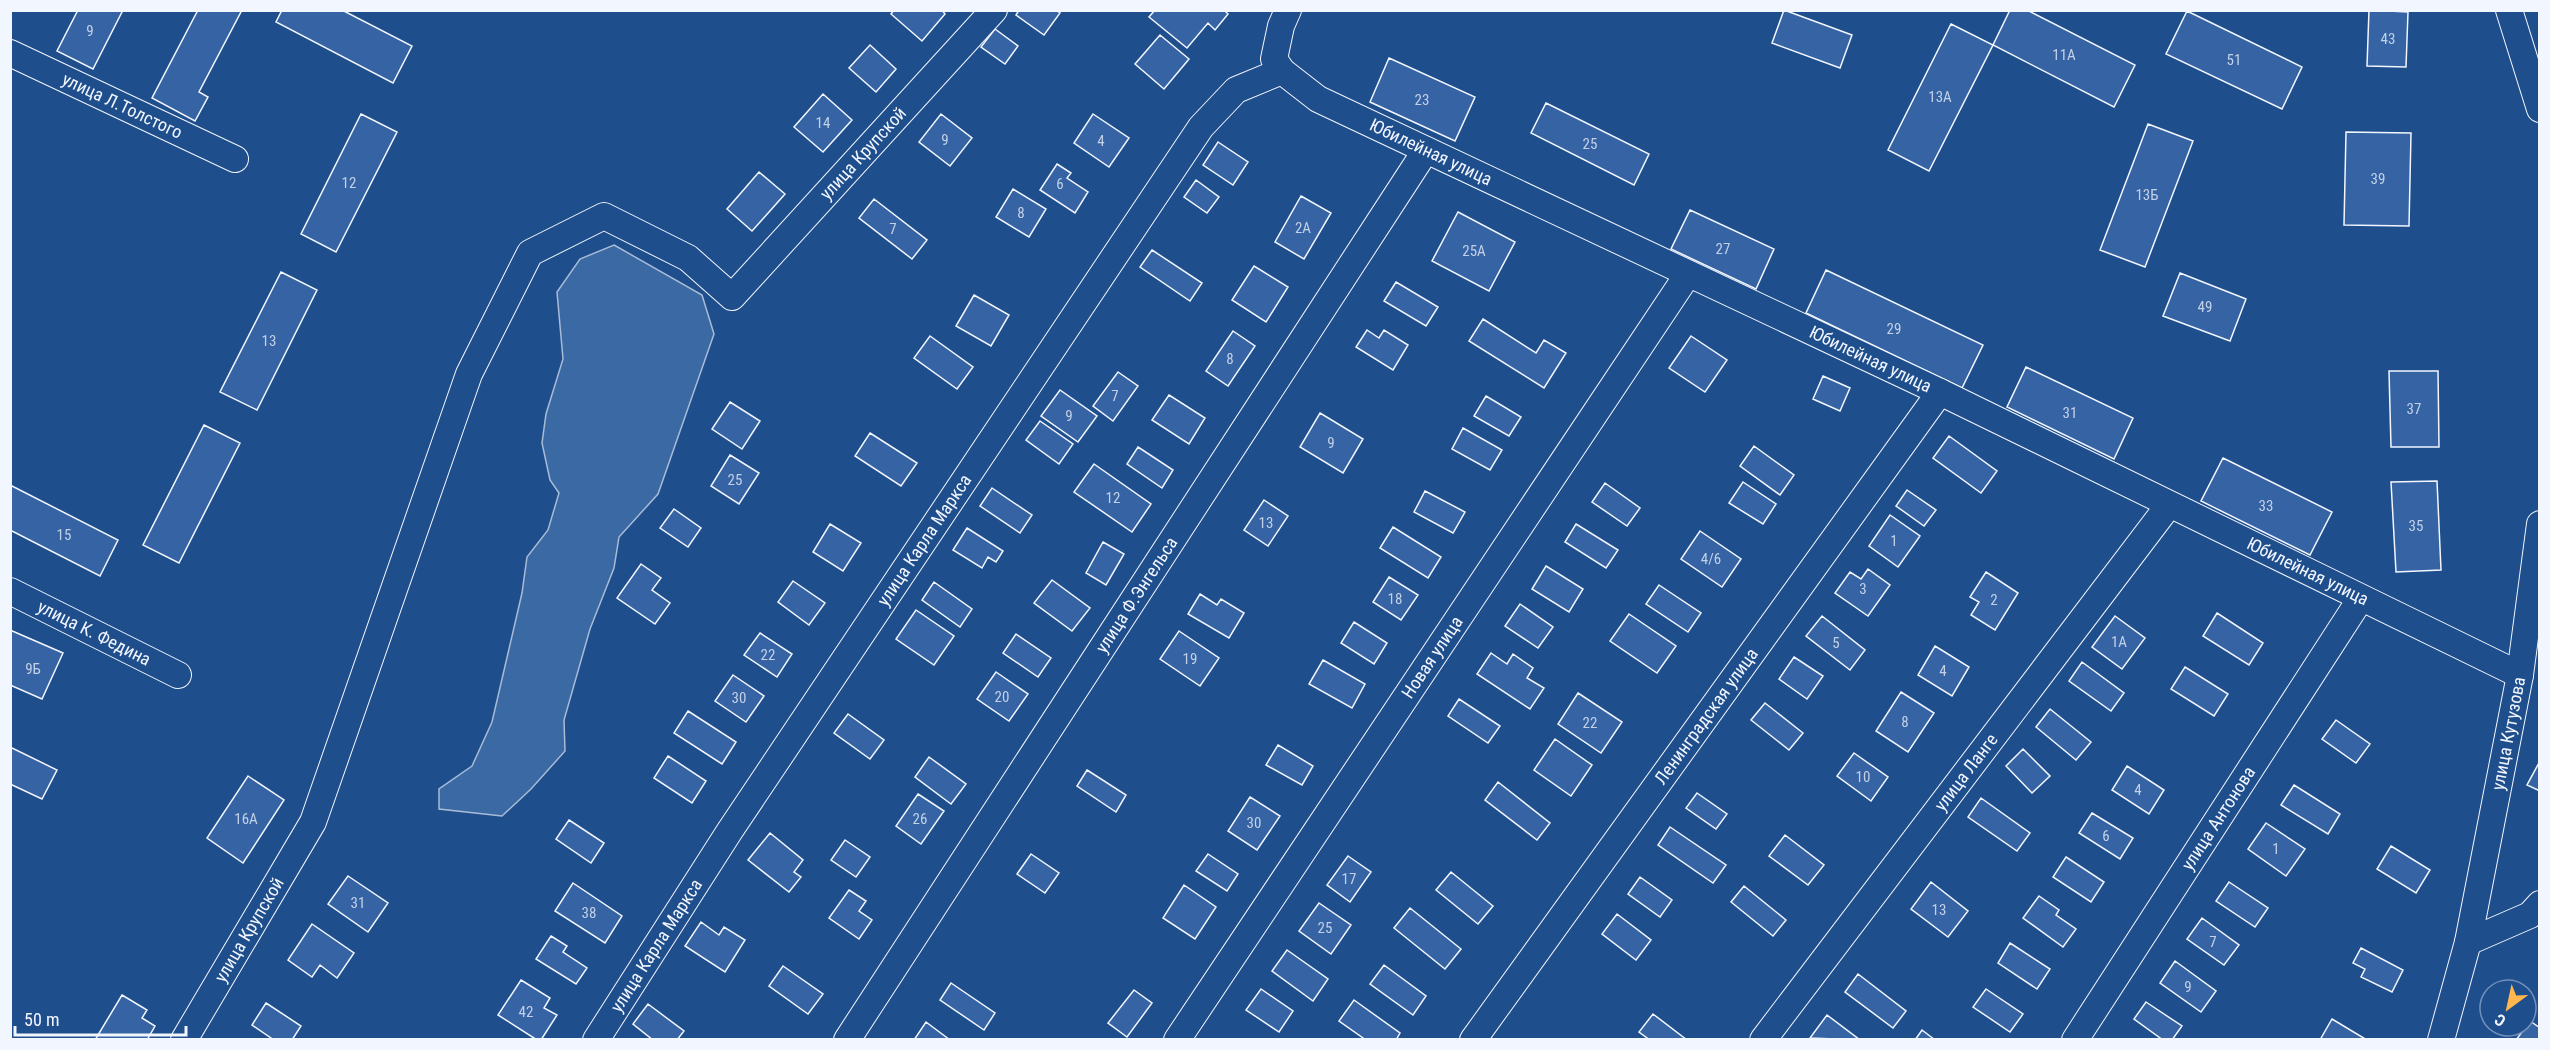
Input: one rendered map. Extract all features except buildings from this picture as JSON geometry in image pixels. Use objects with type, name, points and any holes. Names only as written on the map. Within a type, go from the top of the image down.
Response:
[{"type":"street","name":"улица Крупской","points":[[184,1040],[314,822],[469,374],[530,253],[604,216],[688,258],[732,297],[994,10]]},
{"type":"street","points":[[1282,71],[1274,59],[1281,26],[1288,10]]},
{"type":"street","points":[[2510,10],[2539,105]]},
{"type":"street","name":"улица Л.Толстого","points":[[10,53],[235,159]]},
{"type":"street","name":"Юбилейная улица","points":[[1282,71],[1318,99],[1940,392],[2520,675]]},
{"type":"street","name":"улица Карла Маркса","points":[[596,1040],[729,832],[1201,128],[1236,90],[1282,71]]},
{"type":"street","name":"улица Ф.Энгельса","points":[[847,1040],[1426,150]]},
{"type":"street","name":"Новая улица","points":[[1177,1040],[1688,274]]},
{"type":"street","name":"Ленинградская улица","points":[[1473,1040],[1940,392]]},
{"type":"street","name":"улица Ланге","points":[[1763,1040],[2169,505]]},
{"type":"street","name":"улица Кутузова","points":[[2441,1040],[2468,942],[2520,675],[2540,524]]},
{"type":"street","name":"улица К. Федина","points":[[10,591],[178,675]]},
{"type":"street","name":"улица Антонова","points":[[2075,1040],[2361,598]]},
{"type":"street","points":[[2468,942],[2530,915],[2540,904]]},
{"type":"water","points":[[614,245],[702,295],[714,334],[658,494],[619,537],[614,568],[590,629],[564,720],[565,751],[531,789],[502,816],[439,809],[439,789],[472,766],[492,722],[522,593],[527,557],[548,530],[559,493],[550,480],[542,443],[546,414],[563,359],[557,292],[580,259]]}]
